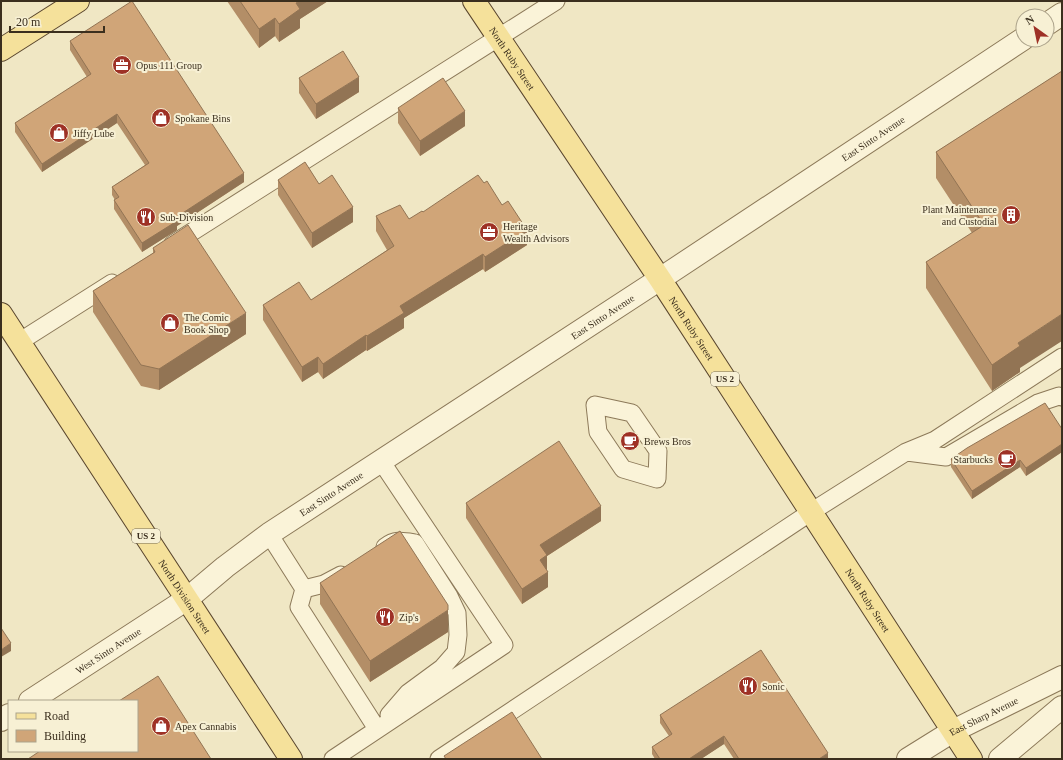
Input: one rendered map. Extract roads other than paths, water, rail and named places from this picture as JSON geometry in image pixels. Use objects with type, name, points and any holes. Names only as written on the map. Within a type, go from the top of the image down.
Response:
[{"type":"main road","points":[[1,50],[78,1]]},
{"type":"main road","name":"North Ruby Street","points":[[474,1],[660,279],[971,759]]},
{"type":"main road","name":"North Division Street","points":[[1,314],[290,759]]},
{"type":"street","name":"East Sinto Avenue","points":[[186,599],[269,534],[660,279],[1015,44]]},
{"type":"street","name":"West Sinto Avenue","points":[[32,700],[186,599]]},
{"type":"street","name":"East Sharp Avenue","points":[[908,759],[953,731],[1062,677]]},
{"type":"street","points":[[1000,759],[1062,707]]},
{"type":"lane","points":[[157,254],[556,1]]},
{"type":"lane","points":[[19,342],[124,276]]},
{"type":"lane","points":[[439,759],[811,512],[906,452],[935,440],[1062,357]]},
{"type":"lane","points":[[906,452],[946,457],[1038,403],[1059,396],[1062,397]]},
{"type":"lane","points":[[595,405],[632,413],[658,451],[657,479],[622,469],[598,432],[595,405]]},
{"type":"lane","points":[[333,759],[504,645],[381,461]]},
{"type":"lane","points":[[269,534],[304,589],[299,607],[377,730]]},
{"type":"lane","points":[[373,555],[391,542],[403,541],[415,543],[449,596],[457,614],[458,636],[456,652],[442,668],[408,692],[377,730]]},
{"type":"lane","points":[[304,589],[324,584],[354,567]]},
{"type":"place","name":"Opus 111 Group","points":[[122,65]]},
{"type":"place","name":"Spokane Bins","points":[[161,118]]},
{"type":"place","name":"Jiffy Lube","points":[[59,133]]},
{"type":"place","name":"Plant Maintenance and Custodial","points":[[1011,215]]},
{"type":"place","name":"Sub-Division","points":[[146,217]]},
{"type":"place","name":"Heritage Wealth Advisors","points":[[489,232]]},
{"type":"place","name":"The Comic Book Shop","points":[[170,323]]},
{"type":"place","name":"Brews Bros","points":[[630,441]]},
{"type":"place","name":"Starbucks","points":[[1007,459]]},
{"type":"place","name":"Zip's","points":[[385,617]]},
{"type":"place","name":"Sonic","points":[[748,686]]},
{"type":"place","name":"Apex Cannabis","points":[[161,726]]}]
